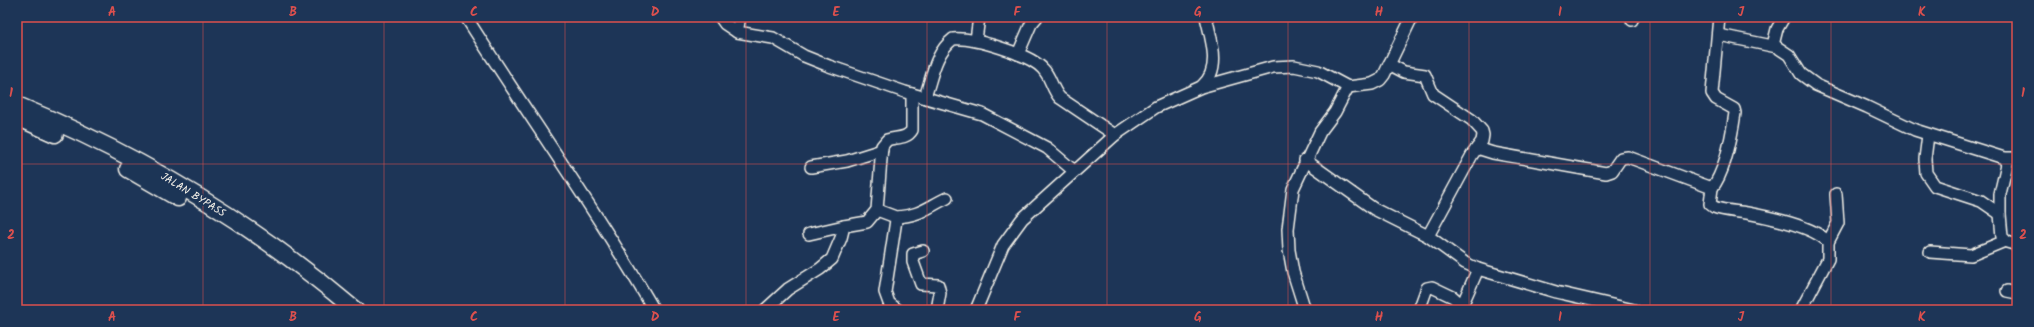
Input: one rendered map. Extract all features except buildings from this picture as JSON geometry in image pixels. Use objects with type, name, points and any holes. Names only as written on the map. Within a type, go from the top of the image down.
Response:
[{"type":"highway","name":"JALAN BYPASS","points":[[17,105],[69,128],[159,174],[263,240],[355,310]]},
{"type":"highway","name":"JALAN BYPASS","points":[[17,117],[125,168],[194,207],[263,253],[338,310]]},
{"type":"street","points":[[466,17],[518,99],[607,233],[654,310]]},
{"type":"street","points":[[720,17],[725,24],[737,32],[774,38],[804,56],[912,94],[982,114],[1048,148],[1074,171]]},
{"type":"street","points":[[737,32],[740,17]]},
{"type":"street","points":[[976,40],[979,17]]},
{"type":"street","points":[[1018,54],[1031,24],[1037,17]]},
{"type":"street","points":[[1201,86],[1211,77],[1214,65],[1214,57],[1206,17]]},
{"type":"street","points":[[976,310],[1000,251],[1013,229],[1074,171],[1115,135],[1156,107],[1201,86],[1281,66],[1318,71],[1348,87],[1372,84],[1380,80],[1412,17]]},
{"type":"street","points":[[1719,17],[1719,35],[1712,94],[1716,99],[1734,109],[1736,113],[1722,166],[1716,183],[1712,188],[1710,204],[1719,209],[1781,221],[1822,235],[1828,242]]},
{"type":"street","points":[[1773,45],[1777,29],[1784,17]]},
{"type":"street","points":[[1719,35],[1773,45],[1785,52],[1801,74],[1816,85],[1928,136],[1975,148],[2004,158],[2017,158]]},
{"type":"street","points":[[925,97],[939,53],[945,45],[953,39],[976,40],[1030,58],[1044,70],[1054,93],[1115,135]]},
{"type":"street","points":[[1389,64],[1404,72],[1425,75],[1433,94],[1472,120],[1482,131],[1483,135],[1482,141],[1428,236]]},
{"type":"street","points":[[1305,310],[1293,272],[1288,229],[1293,189],[1305,160],[1320,132],[1335,112],[1348,87]]},
{"type":"street","points":[[809,234],[867,222],[877,210],[884,142],[887,140],[902,138],[910,134],[912,130],[912,94]]},
{"type":"street","points":[[1928,136],[1925,159],[1926,173],[1935,186],[1981,201],[2000,214]]},
{"type":"street","points":[[1477,148],[1493,153],[1606,173],[1612,171],[1621,158],[1628,157],[1712,188]]},
{"type":"street","points":[[811,167],[847,161],[882,150]]},
{"type":"street","points":[[2004,158],[2007,164],[2000,194],[2000,214],[2002,237],[2005,241]]},
{"type":"street","points":[[1305,160],[1374,209],[1428,236],[1465,263],[1478,269],[1556,292],[1634,310]]},
{"type":"street","points":[[1801,310],[1828,259],[1828,242],[1838,223],[1836,194]]},
{"type":"street","points":[[877,210],[895,217],[912,216],[926,211],[947,198]]},
{"type":"street","points":[[895,217],[896,223],[885,292],[889,303],[898,310]]},
{"type":"street","points":[[765,310],[788,289],[820,269],[832,259],[841,238],[844,226]]},
{"type":"street","points":[[1930,252],[1950,255],[1971,254],[2005,241],[2017,245]]},
{"type":"street","points":[[923,251],[912,256],[913,262],[921,284],[938,285],[940,292],[938,310]]},
{"type":"street","points":[[1419,310],[1427,288],[1432,287],[1453,298],[1461,307],[1478,269]]}]
